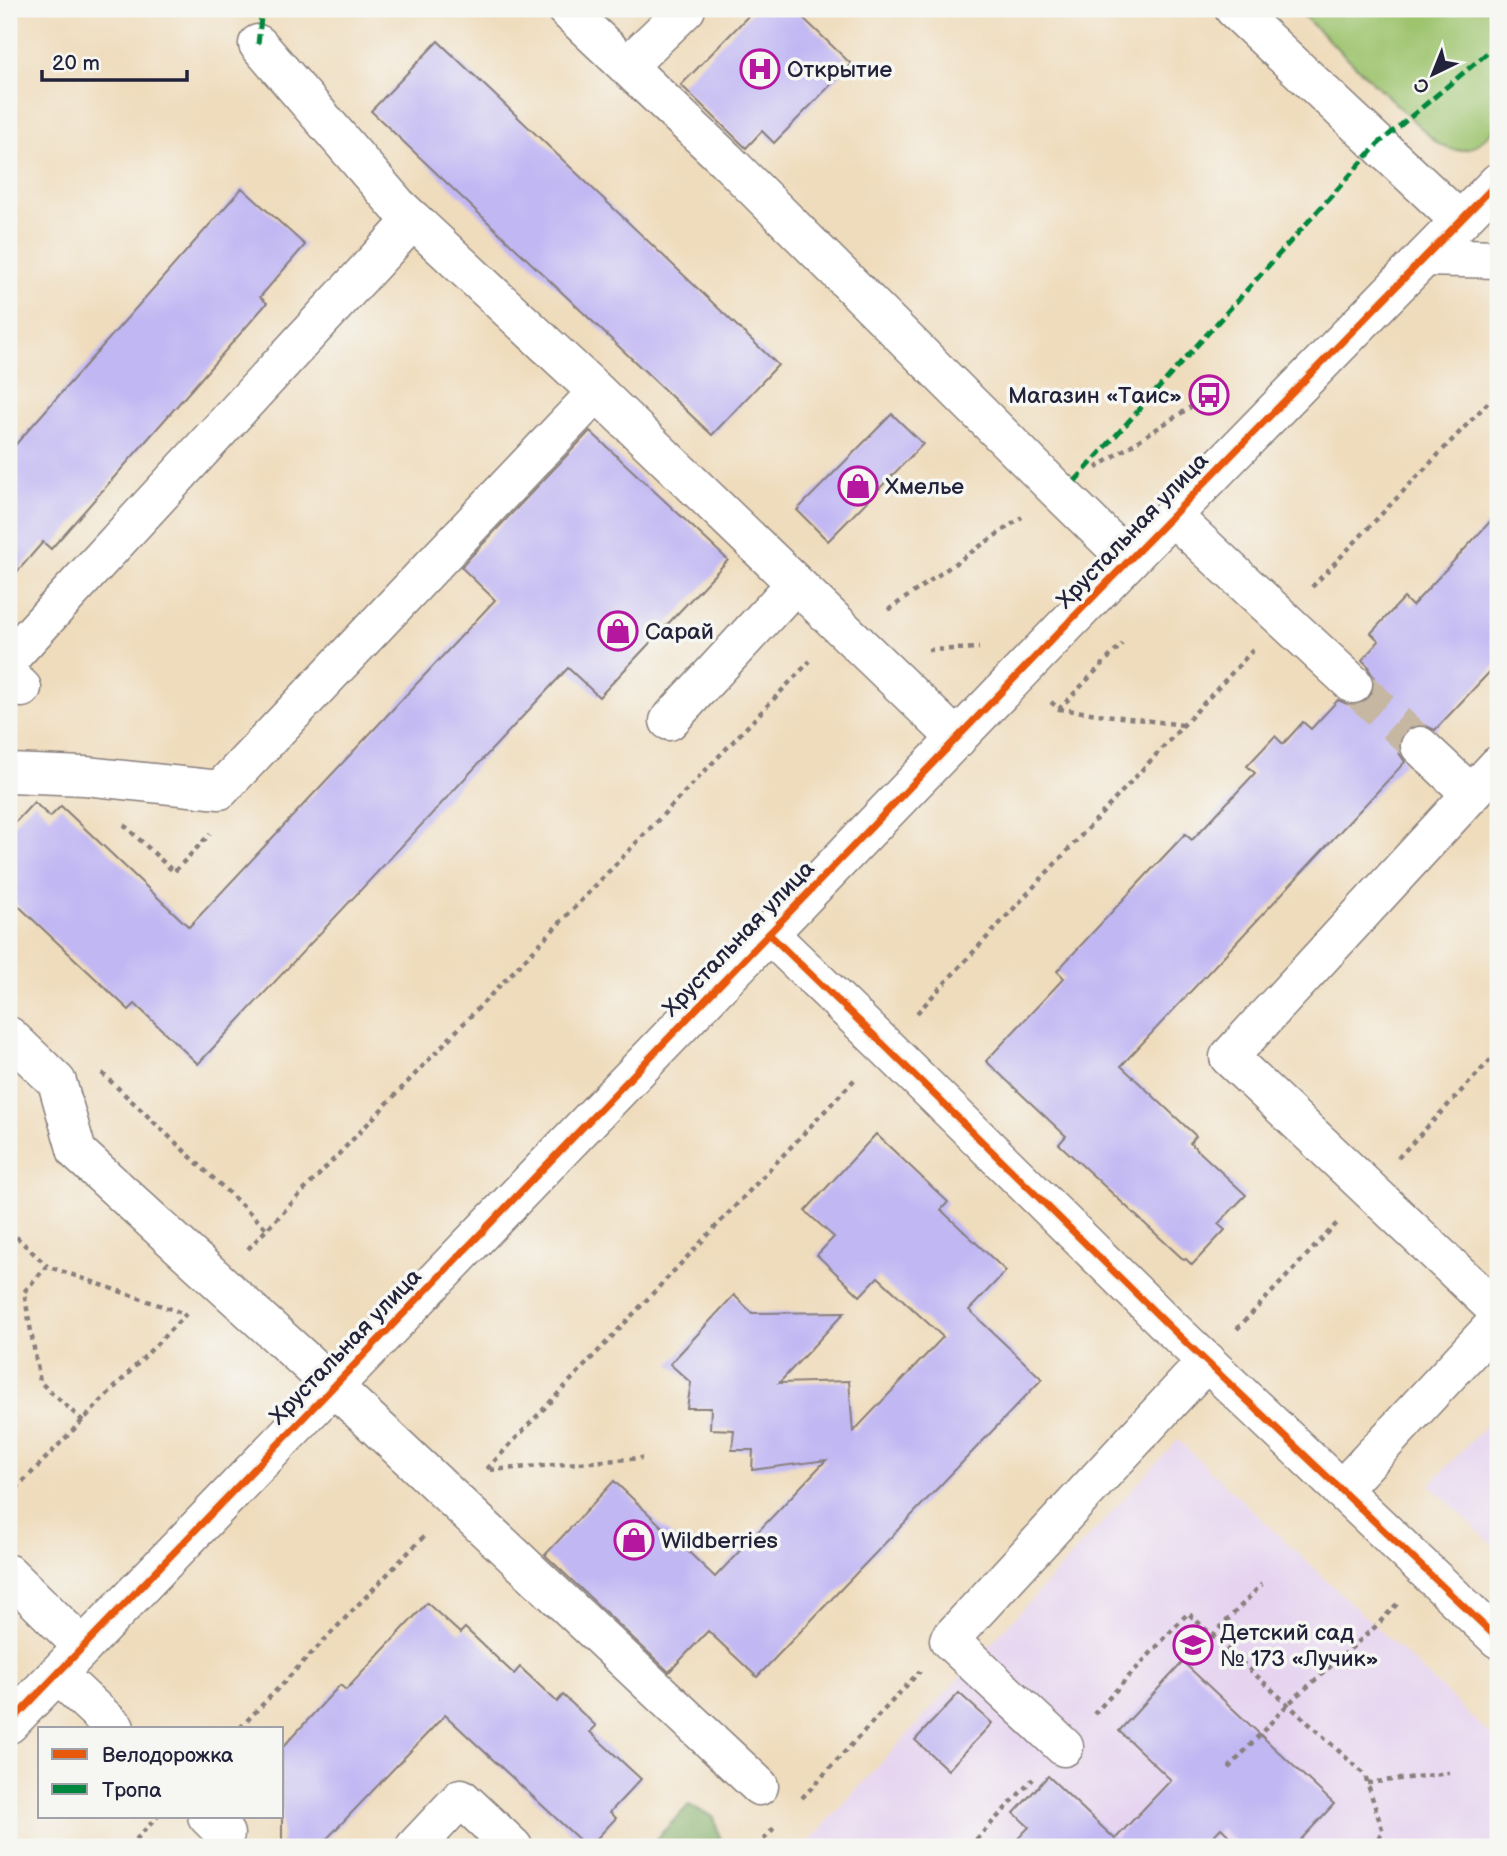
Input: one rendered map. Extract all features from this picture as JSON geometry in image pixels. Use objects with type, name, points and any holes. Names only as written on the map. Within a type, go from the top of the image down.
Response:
[{"type":"street","points":[[566,9],[725,159],[1129,560]]},
{"type":"street","points":[[627,66],[686,9]]},
{"type":"street","points":[[1234,9],[1460,221]]},
{"type":"street","points":[[258,44],[397,205],[957,739]]},
{"type":"street","name":"Хрустальная улица","points":[[9,1724],[1129,560],[1498,182]]},
{"type":"street","points":[[13,674],[413,220]]},
{"type":"street","points":[[1425,257],[1498,259]]},
{"type":"street","points":[[9,773],[85,776],[220,790],[597,393]]},
{"type":"street","points":[[1172,516],[1353,684]]},
{"type":"street","points":[[669,721],[795,584]]},
{"type":"street","points":[[1420,746],[1471,794]]},
{"type":"street","points":[[1498,765],[1229,1057],[1498,1311]]},
{"type":"street","points":[[769,934],[1207,1361],[1498,1639]]},
{"type":"street","points":[[9,1036],[57,1082],[77,1152],[333,1386],[759,1786]]},
{"type":"street","points":[[1341,1490],[1498,1321]]},
{"type":"street","points":[[1064,1747],[949,1640],[1207,1361]]},
{"type":"street","points":[[9,1574],[114,1727]]},
{"type":"street","points":[[415,1847],[461,1798],[513,1847]]},
{"type":"path","points":[[9,1496],[841,629]]},
{"type":"path","points":[[1059,709],[1184,725]]},
{"type":"path","points":[[98,1070],[267,1228]]},
{"type":"path","points":[[9,1230],[47,1266],[186,1314]]},
{"type":"path","points":[[47,1266],[24,1292],[40,1382],[83,1421]]},
{"type":"path","points":[[486,1471],[642,1458]]},
{"type":"path","points":[[1212,1636],[1262,1584]]},
{"type":"path","points":[[1229,1768],[1288,1703],[1375,1627],[1399,1601]]},
{"type":"path","points":[[975,1847],[972,1844],[1188,1613],[1365,1775],[1384,1832],[1370,1847]]},
{"type":"path","points":[[793,1808],[949,1640]]},
{"type":"path","points":[[1367,1783],[1449,1773]]},
{"type":"path","points":[[128,1847],[156,1818]]},
{"type":"path","points":[[757,1847],[775,1828]]},
{"type":"shaded area","points":[[1498,1412],[1498,1550],[1430,1485]]},
{"type":"shaded area","name":"Детский сад № 173 «Лучик»","points":[[1178,1440],[1498,1742],[1498,1847],[804,1847]]},
{"type":"green space","points":[[1296,9],[1498,9],[1498,125],[1471,148],[1456,150],[1437,143]]},
{"type":"green space","points":[[689,1805],[714,1817],[722,1847],[648,1847]]},
{"type":"building","name":"Открытие","points":[[755,9],[794,9],[851,64],[774,143],[762,131],[746,148],[681,85]]},
{"type":"building","points":[[438,41],[778,365],[712,435],[371,111]]},
{"type":"building","points":[[242,188],[305,245],[260,297],[267,303],[51,549],[43,542],[9,581],[9,452]]},
{"type":"building","points":[[892,414],[923,444],[828,541],[797,510]]},
{"type":"building","points":[[590,431],[728,560],[599,697],[568,668],[198,1064],[135,1004],[129,1010],[9,897],[9,829],[34,802],[50,817],[61,806],[189,927],[495,600],[461,567]]},
{"type":"building","points":[[1498,513],[1498,663],[1435,730],[1424,725],[1414,725],[1405,731],[1399,742],[1399,753],[1405,762],[1121,1066],[1196,1136],[1190,1143],[1246,1195],[1218,1224],[1225,1230],[1192,1265],[1059,1144],[1066,1136],[986,1061],[1064,978],[1057,971],[1121,902],[1185,834],[1192,840],[1255,773],[1247,766],[1275,736],[1283,744],[1303,722],[1311,729],[1338,700],[1349,705],[1359,705],[1368,699],[1374,690],[1374,678],[1362,660],[1379,641],[1371,633],[1404,598],[1412,606]]},
{"type":"building","points":[[876,1134],[948,1202],[941,1210],[1006,1271],[969,1310],[1042,1379],[757,1677],[708,1631],[669,1672],[545,1555],[614,1481],[715,1577],[826,1460],[752,1470],[753,1450],[732,1450],[734,1430],[710,1429],[711,1408],[687,1408],[691,1383],[670,1364],[734,1295],[752,1313],[845,1312],[779,1383],[849,1381],[853,1432],[943,1337],[878,1277],[860,1296],[817,1255],[834,1237],[805,1211]]},
{"type":"building","points":[[427,1603],[460,1633],[465,1628],[514,1674],[520,1667],[557,1702],[563,1695],[596,1726],[590,1732],[641,1779],[610,1812],[616,1818],[587,1847],[445,1715],[319,1847],[282,1847],[284,1746],[340,1685],[346,1690]]},
{"type":"building","points":[[1183,1662],[1334,1804],[1294,1847],[1241,1847],[1221,1828],[1203,1847],[1010,1847],[1029,1827],[1014,1813],[1048,1776],[1115,1839],[1171,1780],[1119,1731]]},
{"type":"building","points":[[959,1693],[992,1723],[948,1770],[915,1740]]},
{"type":"tunnel","points":[[1353,684],[1420,746]]},
{"type":"marked path","points":[[258,44],[262,9]]},
{"type":"marked path","points":[[1075,481],[1378,144],[1498,44]]},
{"type":"cycle path","points":[[9,1724],[1059,632],[1498,182]]},
{"type":"cycle path","points":[[769,934],[1171,1328],[1498,1639]]},
{"type":"place","name":"Открытие","points":[[760,69]]},
{"type":"place","name":"Магазин «Таис»","points":[[1209,395]]},
{"type":"place","name":"Хмелье","points":[[858,486]]},
{"type":"place","name":"Сарай","points":[[618,631]]},
{"type":"place","name":"Wildberries","points":[[634,1540]]},
{"type":"place","name":"Детский сад № 173 «Лучик»","points":[[1193,1645]]}]
